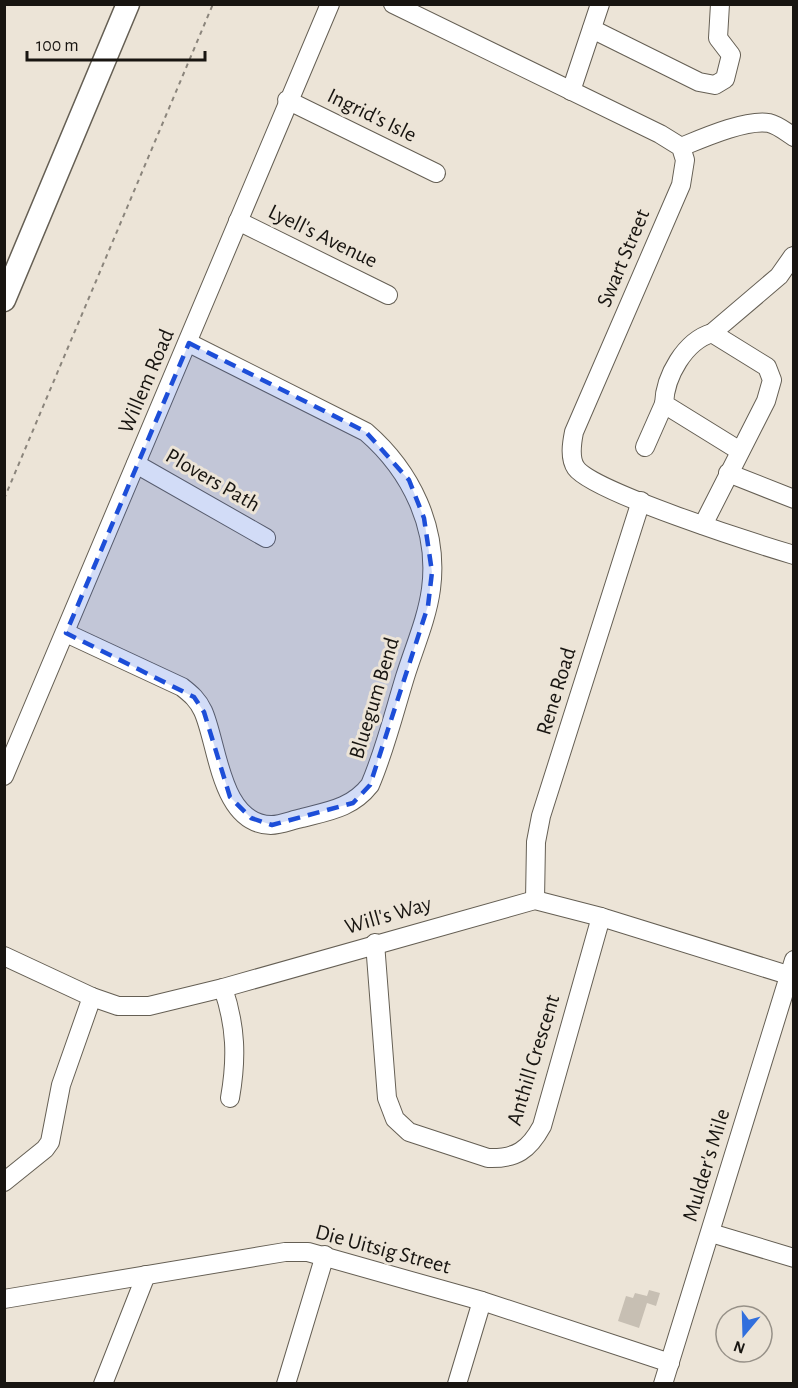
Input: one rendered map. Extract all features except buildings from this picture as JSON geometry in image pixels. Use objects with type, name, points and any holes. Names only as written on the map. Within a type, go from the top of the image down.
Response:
[{"type":"main road","points":[[4,300],[128,4]]},
{"type":"street","name":"Willem Road","points":[[4,777],[189,343],[287,100],[330,4]]},
{"type":"street","points":[[393,4],[681,147],[725,131],[761,123],[776,125],[794,137]]},
{"type":"street","points":[[570,90],[600,4]]},
{"type":"street","points":[[592,29],[699,82],[716,85],[725,79],[731,55],[718,38],[720,4]]},
{"type":"street","name":"Ingrid's Isle","points":[[287,100],[436,173]]},
{"type":"street","name":"Swart Street","points":[[681,147],[685,160],[681,184],[573,437],[572,454],[577,469],[587,477],[703,525],[794,555]]},
{"type":"street","name":"Lyell's Avenue","points":[[238,221],[387,294]]},
{"type":"street","points":[[645,447],[664,404],[666,389],[688,347],[699,337],[712,333],[779,276],[793,256]]},
{"type":"street","points":[[703,525],[766,401],[772,374],[767,367],[712,333]]},
{"type":"street","name":"Bluegum Bend","points":[[66,633],[182,687],[194,697],[204,712],[230,797],[251,818],[272,825],[338,809],[353,803],[370,785],[431,589],[430,549],[417,496],[409,480],[384,448],[366,432],[189,343]]},
{"type":"street","points":[[664,404],[740,451]]},
{"type":"street","name":"Plovers Path","points":[[136,464],[266,538]]},
{"type":"street","points":[[728,472],[794,499]]},
{"type":"street","name":"Rene Road","points":[[535,900],[536,842],[541,816],[641,501]]},
{"type":"street","name":"Will's Way","points":[[4,956],[92,997],[118,1006],[148,1006],[223,988],[535,900],[791,968]]},
{"type":"street","name":"Anthill Crescent","points":[[375,944],[387,1098],[395,1119],[409,1132],[488,1158],[512,1157],[530,1146],[542,1126],[601,917]]},
{"type":"street","name":"Mulder's Mile","points":[[663,1383],[791,968]]},
{"type":"street","points":[[223,988],[231,1011],[236,1044],[230,1098]]},
{"type":"street","points":[[4,1182],[50,1142],[61,1085],[92,997]]},
{"type":"street","points":[[711,1233],[794,1258]]},
{"type":"street","name":"Die Uitsig Street","points":[[4,1299],[285,1252],[308,1252],[482,1301],[670,1364]]},
{"type":"street","points":[[286,1383],[325,1255]]},
{"type":"street","points":[[103,1383],[146,1275]]},
{"type":"street","points":[[456,1383],[482,1301]]},
{"type":"path","points":[[4,499],[213,4]]},
{"type":"highlighted area","points":[[189,343],[366,432],[409,480],[424,518],[432,572],[428,606],[370,785],[353,803],[272,825],[251,818],[230,797],[204,712],[194,697],[66,633]]}]
